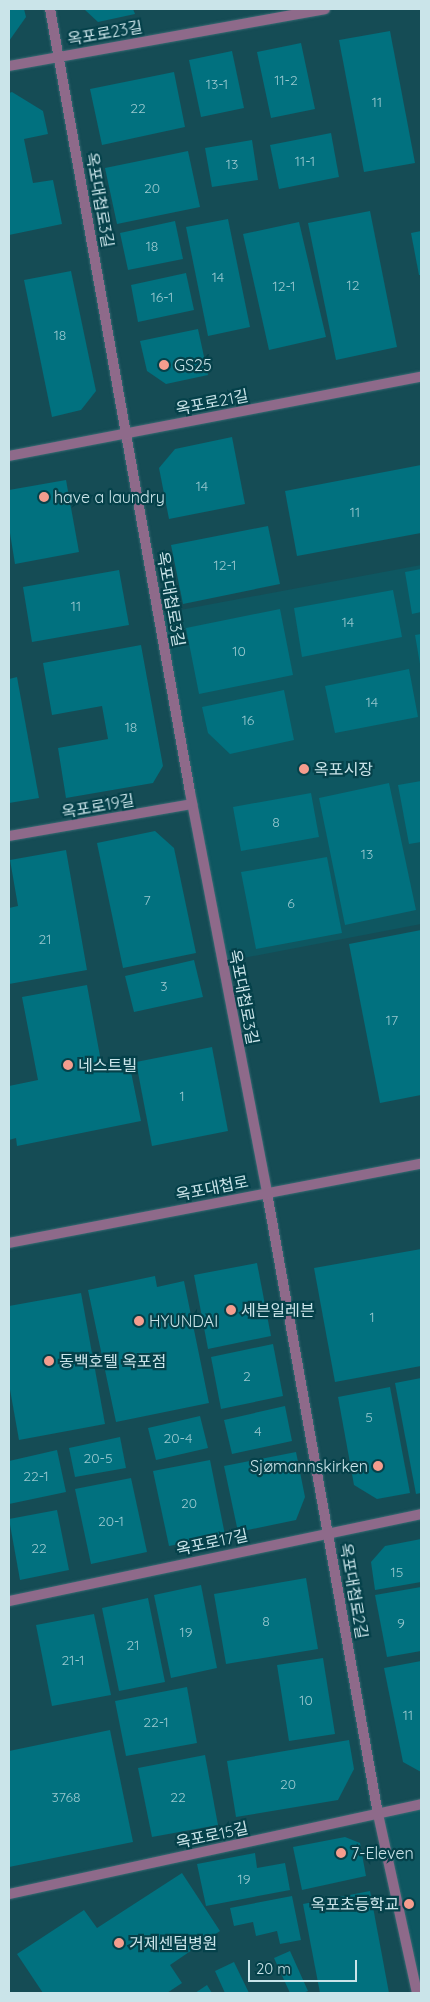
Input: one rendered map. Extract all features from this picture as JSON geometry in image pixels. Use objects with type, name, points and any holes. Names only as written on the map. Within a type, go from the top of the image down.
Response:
[{"type":"street","name":"옥포대첩로3길","points":[[50,9],[192,804],[267,1193]]},
{"type":"street","name":"옥포로23길","points":[[9,66],[325,9]]},
{"type":"street","name":"옥포로21길","points":[[9,456],[421,377]]},
{"type":"street","name":"옥포로19길","points":[[9,836],[192,804]]},
{"type":"street","name":"옥포대첩로","points":[[9,1243],[421,1164]]},
{"type":"street","name":"옥포대첩로2길","points":[[267,1193],[378,1814],[417,1993]]},
{"type":"street","name":"옥포로17길","points":[[9,1601],[328,1532],[421,1514]]},
{"type":"street","name":"옥포로15길","points":[[9,1894],[421,1804]]},
{"type":"shaded area","name":"옥포시장","points":[[421,565],[421,924],[222,962],[159,614]]},
{"type":"shaded area","name":"옥포초등학교","points":[[421,1804],[421,1993],[378,1814]]},
{"type":"building","points":[[9,9],[24,9],[26,17],[9,41]]},
{"type":"building","points":[[84,9],[133,9],[135,14],[98,22]]},
{"type":"building","points":[[390,31],[415,163],[364,172],[339,40]]},
{"type":"building","points":[[301,43],[315,109],[271,118],[257,52]]},
{"type":"building","points":[[232,51],[244,108],[201,117],[189,60]]},
{"type":"building","points":[[174,72],[185,127],[102,145],[90,89]]},
{"type":"building","points":[[12,92],[43,111],[48,134],[24,139],[33,183],[53,180],[62,224],[9,235],[9,93]]},
{"type":"building","points":[[331,133],[339,177],[279,189],[270,145]]},
{"type":"building","points":[[252,140],[258,180],[212,187],[205,148]]},
{"type":"building","points":[[188,151],[200,207],[117,224],[105,168]]},
{"type":"building","points":[[370,211],[397,347],[336,360],[308,223]]},
{"type":"building","points":[[228,219],[250,327],[208,336],[186,227]]},
{"type":"building","points":[[175,221],[183,259],[128,270],[120,233]]},
{"type":"building","points":[[299,222],[326,337],[269,350],[243,234]]},
{"type":"building","points":[[421,231],[421,275],[419,275],[411,233]]},
{"type":"building","points":[[71,271],[96,391],[81,410],[52,417],[24,280]]},
{"type":"building","points":[[186,273],[194,310],[138,322],[131,285]]},
{"type":"building","points":[[198,329],[208,375],[166,384],[147,371],[140,341]]},
{"type":"building","points":[[232,437],[245,504],[169,519],[159,468],[175,449]]},
{"type":"building","points":[[421,465],[421,533],[297,556],[285,491]]},
{"type":"building","points":[[66,480],[79,552],[15,564],[9,527],[9,490]]},
{"type":"building","points":[[268,526],[280,584],[183,604],[171,545]]},
{"type":"building","points":[[421,569],[421,612],[412,614],[405,572]]},
{"type":"building","points":[[119,570],[129,625],[32,642],[23,587]]},
{"type":"building","points":[[393,590],[402,637],[302,657],[294,608]]},
{"type":"building","points":[[280,609],[293,675],[199,694],[186,628]]},
{"type":"building","points":[[421,634],[421,664],[420,664],[415,635]]},
{"type":"building","points":[[141,645],[163,766],[153,783],[66,798],[58,748],[108,739],[102,706],[52,715],[43,663]]},
{"type":"building","points":[[409,669],[418,717],[335,733],[325,686]]},
{"type":"building","points":[[17,677],[39,798],[9,803],[9,679]]},
{"type":"building","points":[[284,690],[294,740],[230,754],[208,733],[202,707]]},
{"type":"building","points":[[421,781],[421,842],[409,844],[398,785]]},
{"type":"building","points":[[389,783],[416,910],[345,925],[319,798]]},
{"type":"building","points":[[311,793],[319,837],[241,851],[233,807]]},
{"type":"building","points":[[155,831],[174,848],[196,953],[123,968],[97,843]]},
{"type":"building","points":[[66,850],[87,970],[9,984],[9,908],[18,906],[10,860]]},
{"type":"building","points":[[327,857],[342,933],[256,949],[241,872]]},
{"type":"building","points":[[421,930],[421,1095],[380,1103],[349,944]]},
{"type":"building","points":[[194,960],[203,997],[134,1012],[125,976]]},
{"type":"building","name":"네스트빌","points":[[87,985],[102,1067],[129,1062],[141,1121],[17,1146],[16,1138],[9,1140],[9,1086],[38,1080],[22,997]]},
{"type":"building","points":[[212,1047],[228,1131],[152,1146],[136,1062]]},
{"type":"building","points":[[421,1249],[421,1366],[335,1382],[314,1268]]},
{"type":"building","points":[[257,1263],[271,1336],[208,1349],[194,1275]]},
{"type":"building","points":[[155,1276],[157,1287],[184,1281],[209,1403],[116,1422],[88,1290]]},
{"type":"building","points":[[81,1293],[105,1424],[19,1440],[9,1384],[9,1306]]},
{"type":"building","points":[[273,1344],[283,1396],[221,1409],[211,1357]]},
{"type":"building","points":[[421,1378],[421,1493],[416,1494],[395,1383]]},
{"type":"building","points":[[390,1387],[410,1493],[377,1499],[354,1485],[338,1397]]},
{"type":"building","points":[[285,1406],[292,1441],[232,1454],[224,1420]]},
{"type":"building","points":[[200,1416],[208,1448],[156,1460],[148,1428]]},
{"type":"building","points":[[120,1437],[126,1468],[75,1477],[69,1448]]},
{"type":"building","points":[[57,1450],[66,1492],[9,1504],[9,1461]]},
{"type":"building","points":[[296,1452],[305,1497],[296,1520],[238,1532],[224,1466]]},
{"type":"building","points":[[210,1460],[225,1535],[169,1546],[153,1471]]},
{"type":"building","points":[[131,1478],[147,1552],[91,1564],[75,1489]]},
{"type":"building","points":[[57,1510],[69,1570],[20,1580],[9,1519]]},
{"type":"building","points":[[421,1539],[421,1582],[375,1590],[371,1562],[385,1546]]},
{"type":"building","points":[[306,1578],[318,1649],[226,1664],[214,1594]]},
{"type":"building","points":[[201,1585],[217,1668],[171,1678],[154,1595]]},
{"type":"building","points":[[421,1587],[421,1651],[387,1657],[375,1595]]},
{"type":"building","points":[[148,1598],[165,1682],[119,1691],[102,1608]]},
{"type":"building","points":[[94,1614],[111,1695],[52,1706],[36,1625]]},
{"type":"building","points":[[323,1658],[335,1734],[289,1741],[277,1665]]},
{"type":"building","points":[[421,1661],[421,1772],[403,1762],[384,1668]]},
{"type":"building","points":[[187,1687],[197,1743],[126,1756],[115,1701]]},
{"type":"building","points":[[110,1730],[133,1842],[9,1867],[9,1751]]},
{"type":"building","points":[[349,1740],[354,1769],[338,1800],[236,1817],[227,1761]]},
{"type":"building","points":[[205,1755],[218,1825],[152,1837],[138,1768]]},
{"type":"building","points":[[345,1837],[360,1843],[366,1876],[302,1890],[293,1847]]},
{"type":"building","points":[[255,1853],[257,1868],[285,1863],[290,1890],[206,1906],[197,1864]]},
{"type":"building","name":"거제센텀병원","points":[[182,1873],[220,1931],[170,1965],[182,1983],[167,1993],[43,1993],[17,1954],[84,1910],[97,1928]]},
{"type":"building","points":[[370,1891],[389,1993],[320,1993],[303,1904]]},
{"type":"building","points":[[292,1896],[301,1940],[280,1944],[277,1931],[256,1936],[253,1922],[234,1926],[230,1908]]},
{"type":"building","points":[[290,1951],[308,1991],[303,1993],[290,1993],[274,1958]]},
{"type":"building","points":[[234,1962],[249,1993],[225,1993],[215,1971]]},
{"type":"building","points":[[207,1985],[212,1993],[195,1993]]},
{"type":"place","name":"GS25","points":[[164,365]]},
{"type":"place","name":"have a laundry","points":[[44,497]]},
{"type":"place","name":"옥포시장","points":[[304,769]]},
{"type":"place","name":"네스트빌","points":[[68,1065]]},
{"type":"place","name":"세븐일레븐","points":[[231,1310]]},
{"type":"place","name":"HYUNDAI","points":[[139,1321]]},
{"type":"place","name":"동백호텔 옥포점","points":[[49,1361]]},
{"type":"place","name":"Sjømannskirken","points":[[378,1466]]},
{"type":"place","name":"7-Eleven","points":[[341,1853]]},
{"type":"place","name":"옥포초등학교","points":[[409,1904]]},
{"type":"place","name":"거제센텀병원","points":[[119,1943]]}]
